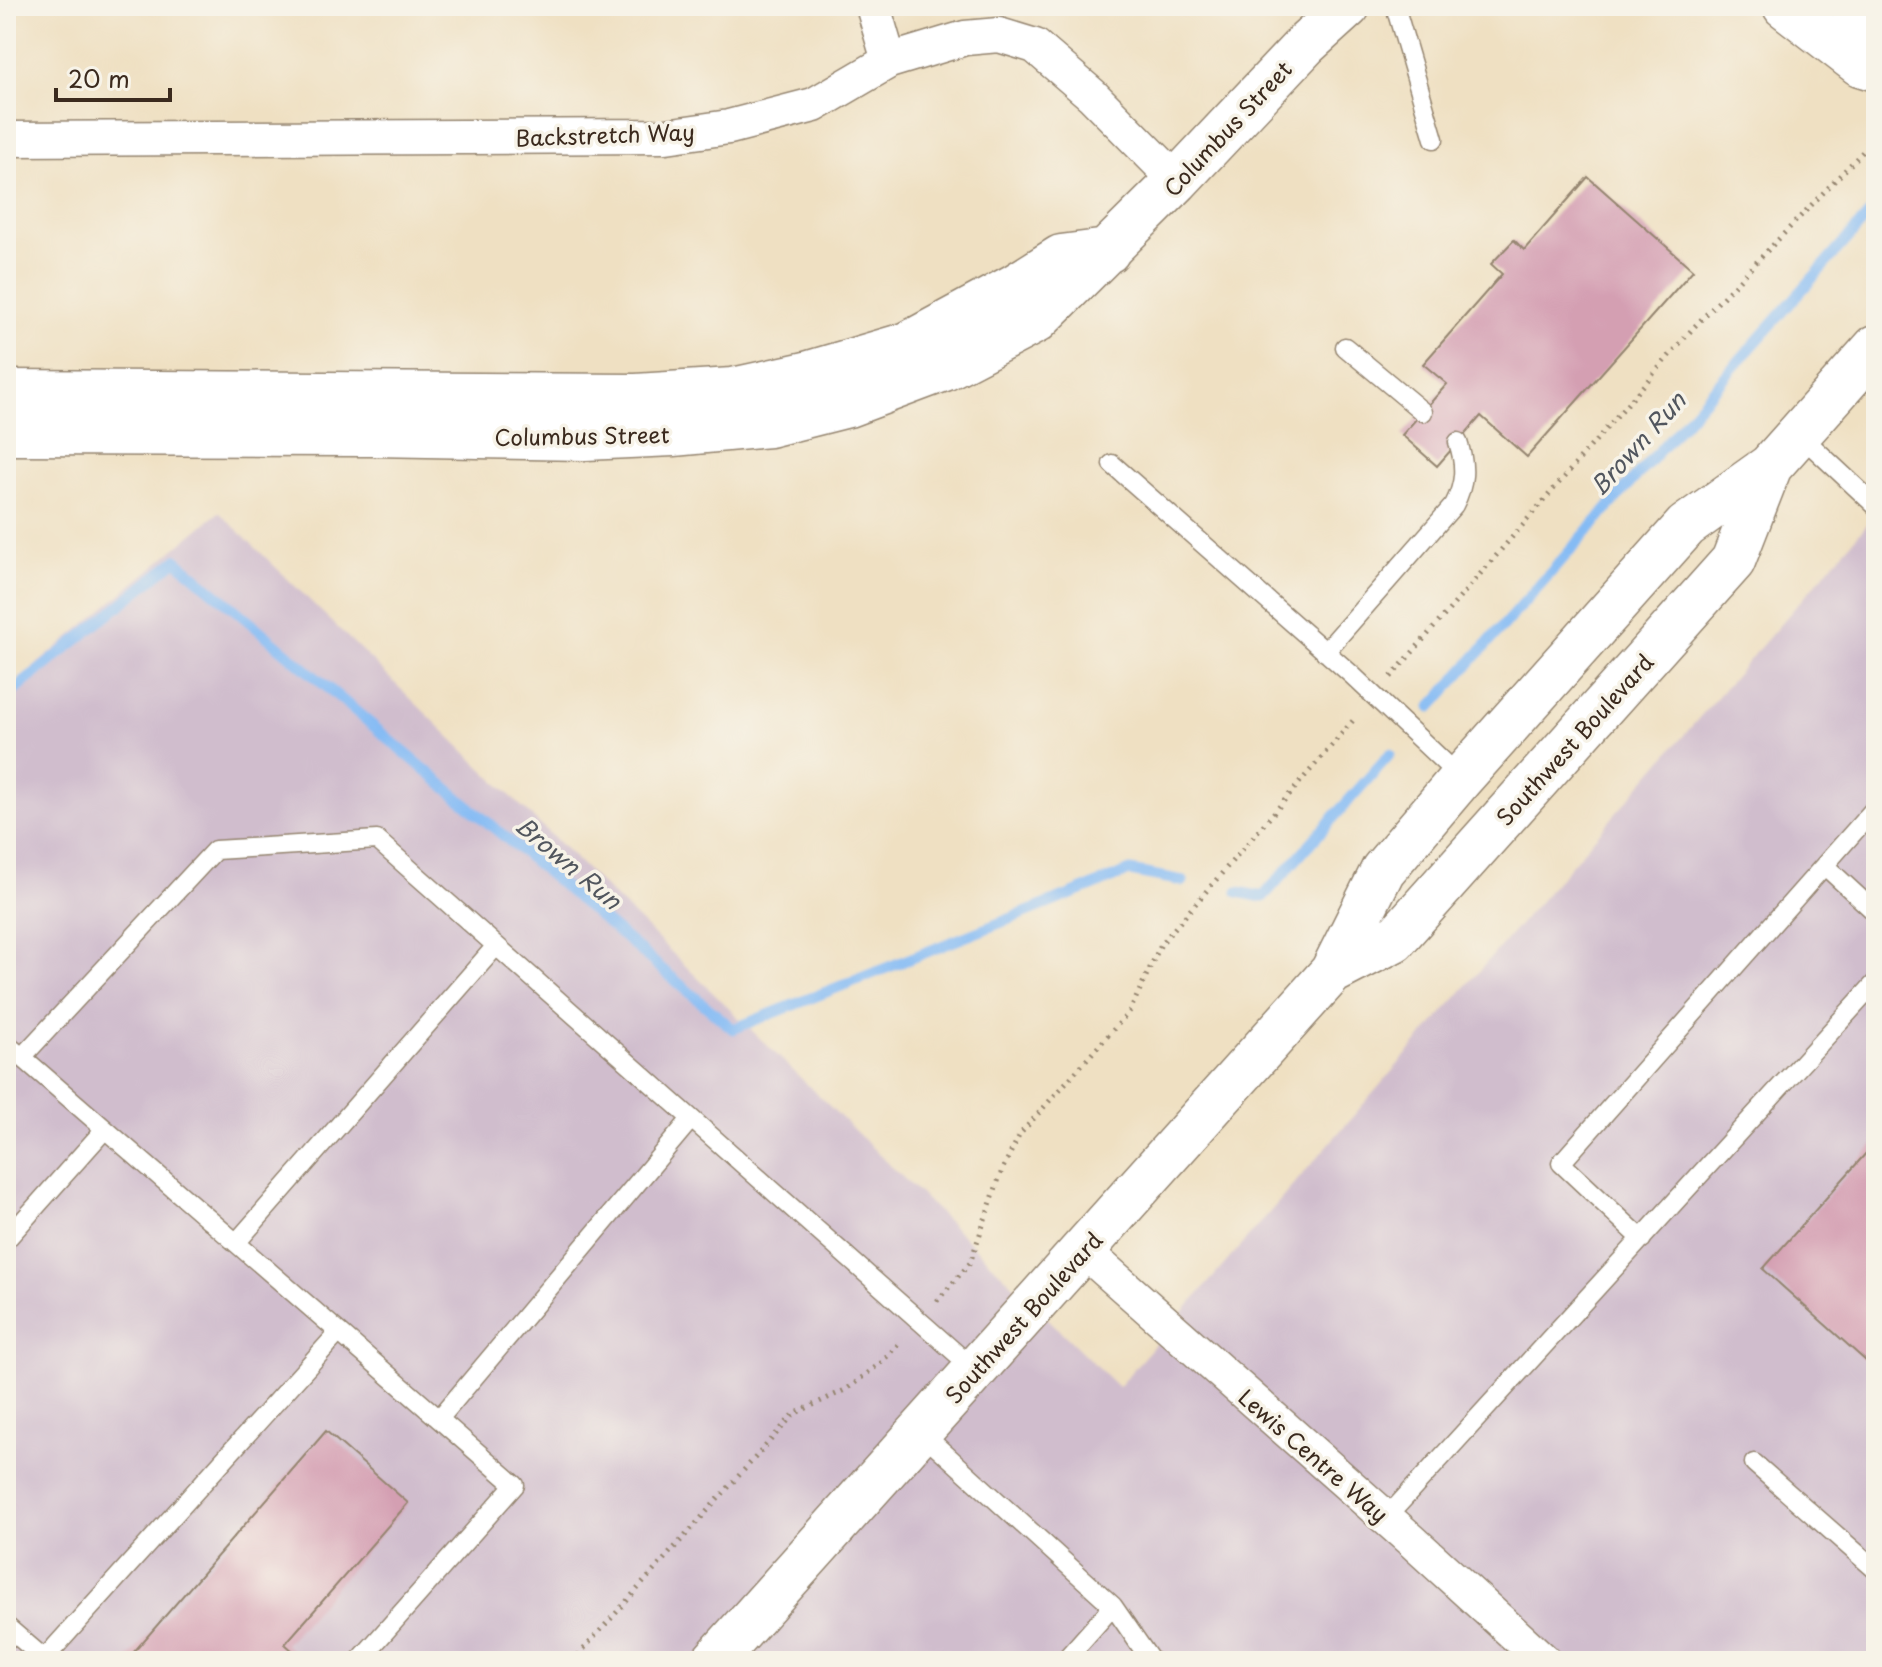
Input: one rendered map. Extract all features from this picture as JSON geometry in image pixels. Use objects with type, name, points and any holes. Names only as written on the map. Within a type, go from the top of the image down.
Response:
[{"type":"street","points":[[873,6],[889,61]]},
{"type":"street","name":"Columbus Street","points":[[6,433],[585,438],[769,425],[848,405],[944,369],[1036,321],[1177,181],[1306,44],[1348,6]]},
{"type":"street","points":[[1785,6],[1860,64],[1876,69]]},
{"type":"street","points":[[1853,6],[1876,28]]},
{"type":"street","name":"Backstretch Way","points":[[6,139],[666,136],[729,127],[814,105],[889,61],[965,38],[999,35],[1035,46],[1092,95],[1177,181]]},
{"type":"street","name":"Columbus Street","points":[[6,392],[636,396],[733,390],[806,374],[908,344],[1015,286],[1061,257],[1108,251]]},
{"type":"street","name":"Southwest Boulevard","points":[[714,1661],[1332,972],[1383,870],[1461,778],[1686,526],[1770,466],[1876,347]]},
{"type":"street","name":"Southwest Boulevard","points":[[1332,972],[1394,940],[1733,561],[1770,466]]},
{"type":"street","name":"Lewis Centre Way","points":[[1083,1250],[1544,1661]]},
{"type":"lane","points":[[1395,6],[1434,139]]},
{"type":"lane","points":[[1345,347],[1423,412]]},
{"type":"lane","points":[[1799,434],[1876,506]]},
{"type":"lane","points":[[1325,652],[1454,505],[1465,472],[1458,442]]},
{"type":"lane","points":[[1112,464],[1325,652],[1461,778]]},
{"type":"lane","points":[[1642,1239],[1561,1163],[1876,807]]},
{"type":"lane","points":[[22,1057],[215,850],[377,840],[975,1370]]},
{"type":"lane","points":[[1825,866],[1876,913]]},
{"type":"lane","points":[[236,1243],[496,946]]},
{"type":"lane","points":[[1386,1518],[1876,982]]},
{"type":"lane","points":[[6,1044],[515,1485],[359,1661]]},
{"type":"lane","points":[[439,1419],[691,1119]]},
{"type":"lane","points":[[6,1240],[105,1129]]},
{"type":"lane","points":[[6,1626],[46,1660],[339,1332]]},
{"type":"lane","points":[[921,1432],[1113,1606],[1151,1661]]},
{"type":"lane","points":[[1754,1463],[1876,1570]]},
{"type":"lane","points":[[1064,1661],[1113,1606]]},
{"type":"path","points":[[573,1661],[794,1414],[847,1389],[882,1362],[951,1286]]},
{"type":"shaded area","points":[[219,512],[1118,1387],[1876,514],[1876,1661],[6,1661],[6,690]]},
{"type":"building","points":[[1588,177],[1693,270],[1527,457],[1481,416],[1437,466],[1402,435],[1447,384],[1423,364],[1502,274],[1491,264],[1514,240],[1524,250]]},
{"type":"building","points":[[1876,1142],[1876,1370],[1763,1269]]},
{"type":"building","points":[[326,1431],[408,1503],[285,1644],[304,1661],[126,1661]]},
{"type":"waterway","name":"Brown Run","points":[[1431,707],[1876,207]]},
{"type":"waterway","name":"Brown Run","points":[[6,697],[176,560],[733,1029],[1130,871],[1183,881]]},
{"type":"waterway","name":"Brown Run","points":[[1238,892],[1263,897],[1390,754]]}]
